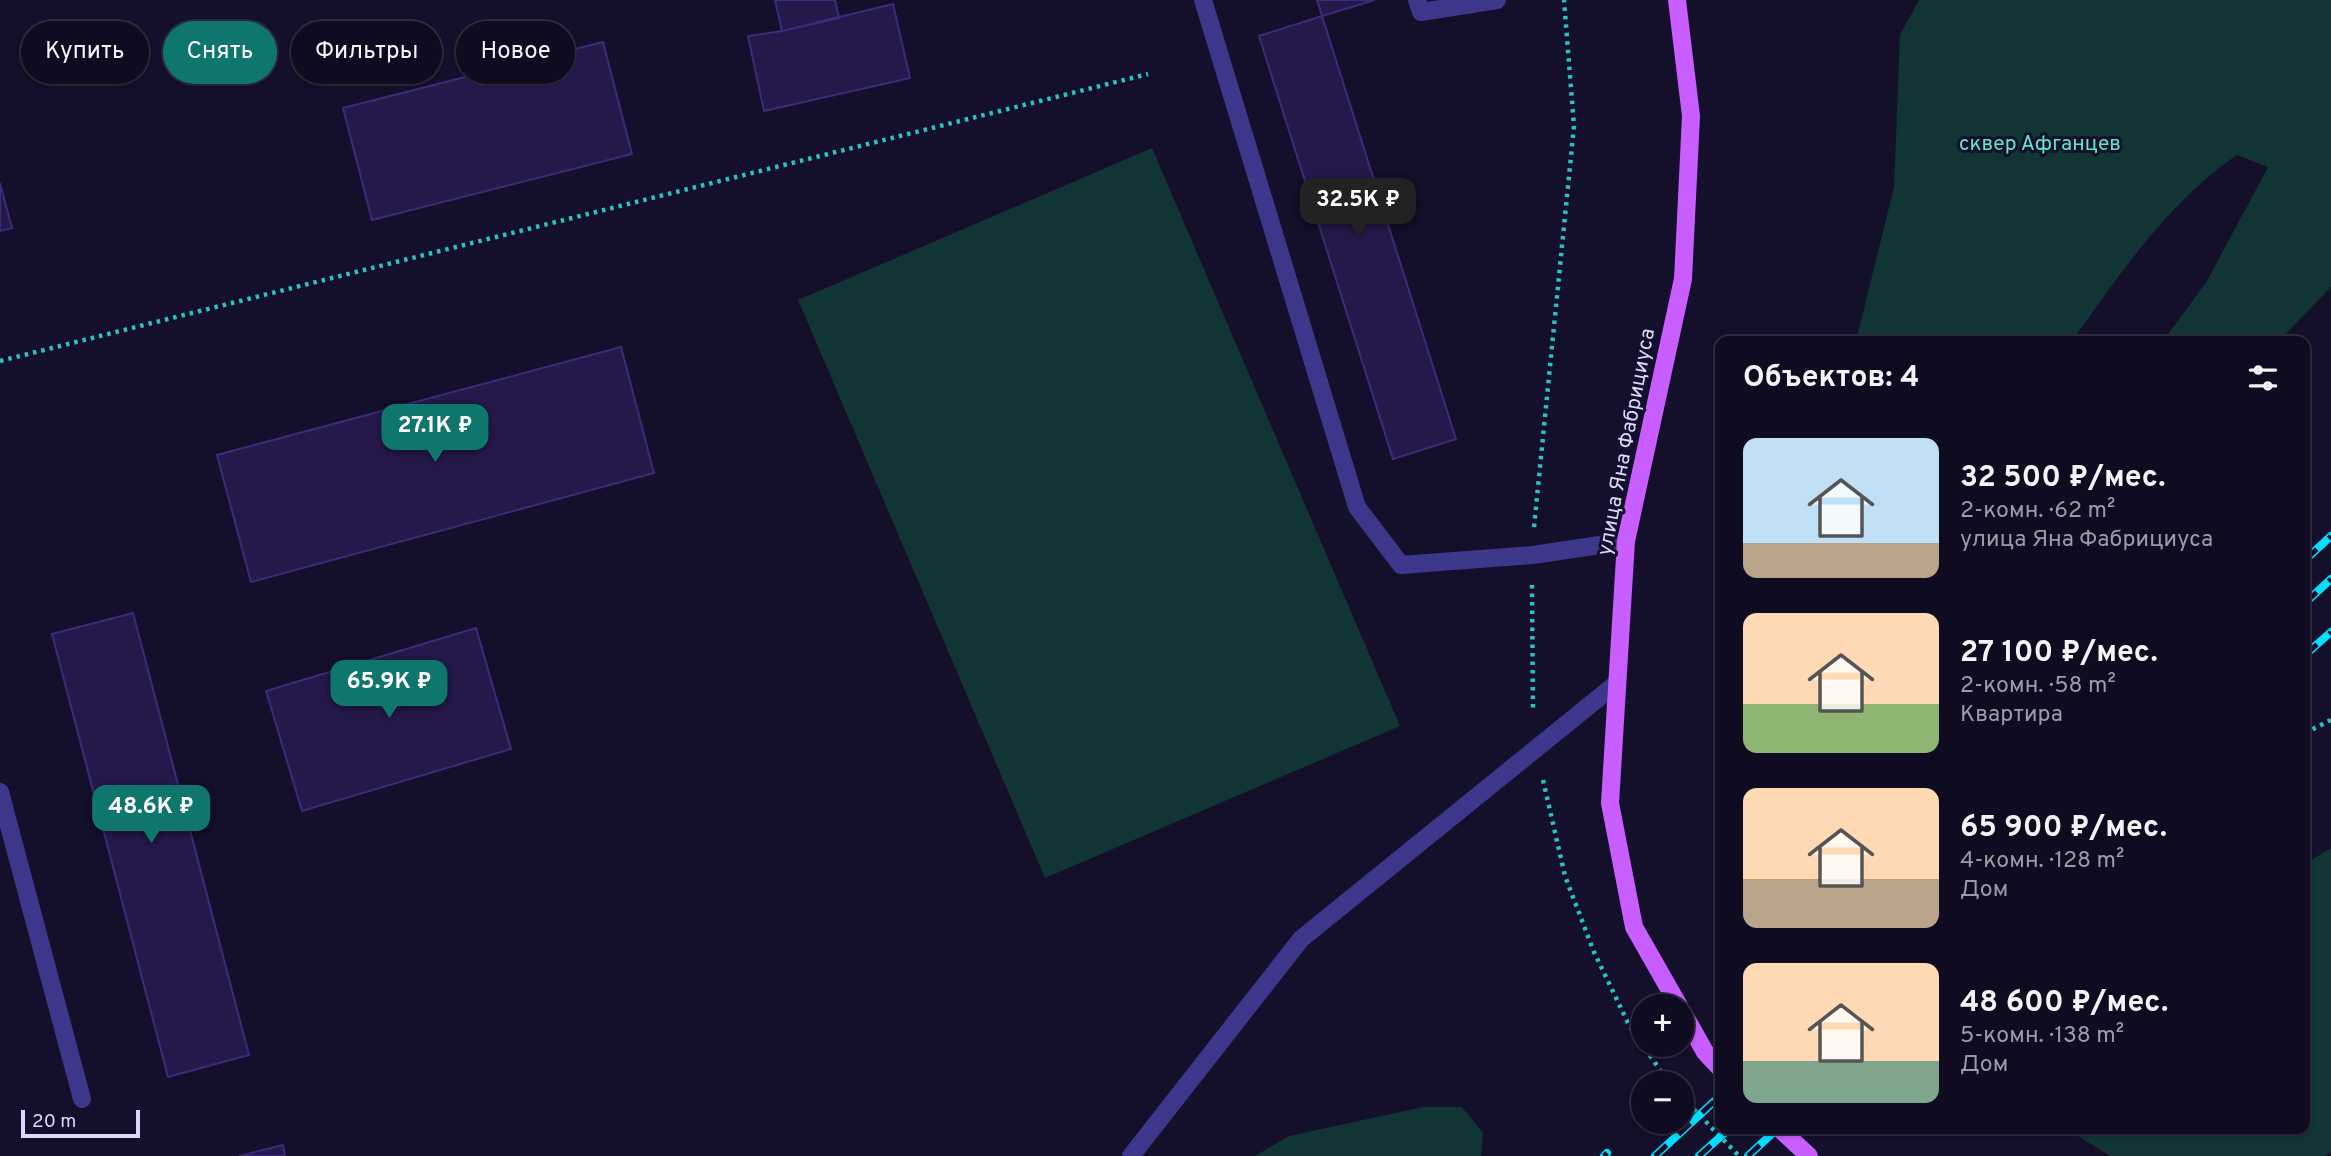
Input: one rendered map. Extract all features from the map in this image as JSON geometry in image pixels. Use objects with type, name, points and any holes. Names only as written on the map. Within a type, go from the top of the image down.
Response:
[{"type":"main road","name":"улица Яна Фабрициуса","points":[[1672,994],[1634,927],[1610,803],[1626,541],[1683,279],[1691,116],[1678,0]]},
{"type":"main road","points":[[1694,1032],[1705,1052],[1715,1063]]},
{"type":"main road","points":[[1785,1134],[1805,1153]]},
{"type":"street","points":[[1203,0],[1357,507],[1401,565],[1533,555],[1626,541]]},
{"type":"street","points":[[1417,0],[1421,12],[1497,0]]},
{"type":"street","points":[[1131,1156],[1301,939],[1618,682]]},
{"type":"street","points":[[0,792],[82,1099]]},
{"type":"path","points":[[0,361],[1148,74]]},
{"type":"path","points":[[2310,730],[2331,720]]},
{"type":"path","points":[[1694,1109],[1715,1131]]},
{"type":"path","points":[[1718,1134],[1739,1156]]},
{"type":"green space","name":"сквер Афганцев","points":[[1919,0],[2331,0],[2331,287],[2284,336],[2167,336],[2207,281],[2268,167],[2237,155],[2189,194],[2167,217],[2127,265],[2076,336],[1857,336],[1894,187],[1900,35]]},
{"type":"green space","points":[[1152,148],[1400,726],[1045,878],[798,300]]},
{"type":"green space","points":[[2331,848],[2331,1152],[2325,1156],[2110,1156],[2075,1134],[2310,1134],[2310,861]]},
{"type":"green space","points":[[1423,1107],[1462,1107],[1483,1133],[1481,1156],[1255,1156],[1289,1136]]},
{"type":"building","points":[[775,0],[835,0],[839,18],[782,31]]},
{"type":"building","points":[[1317,0],[1375,0],[1322,16]]},
{"type":"building","points":[[893,4],[910,78],[764,111],[748,36],[782,31]]},
{"type":"building","points":[[1322,16],[1456,439],[1393,459],[1259,36]]},
{"type":"building","points":[[603,42],[632,154],[372,220],[343,108],[456,79],[456,84],[575,84],[575,49]]},
{"type":"building","points":[[0,183],[12,228],[0,231]]},
{"type":"building","points":[[621,347],[654,473],[251,582],[217,455]]},
{"type":"building","points":[[133,613],[249,1055],[168,1077],[52,634]]},
{"type":"building","points":[[476,628],[511,749],[302,811],[266,691]]},
{"type":"building","points":[[283,1145],[285,1156],[239,1156]]},
{"type":"railway","points":[[2310,555],[2331,536]]},
{"type":"railway","points":[[2310,598],[2331,579]]},
{"type":"railway","points":[[2310,651],[2331,632]]},
{"type":"railway","points":[[1655,1156],[1715,1101]]},
{"type":"railway","points":[[1699,1156],[1723,1134]]},
{"type":"railway","points":[[1748,1156],[1772,1134]]},
{"type":"railway","points":[[1604,1156],[1607,1153]]}]
